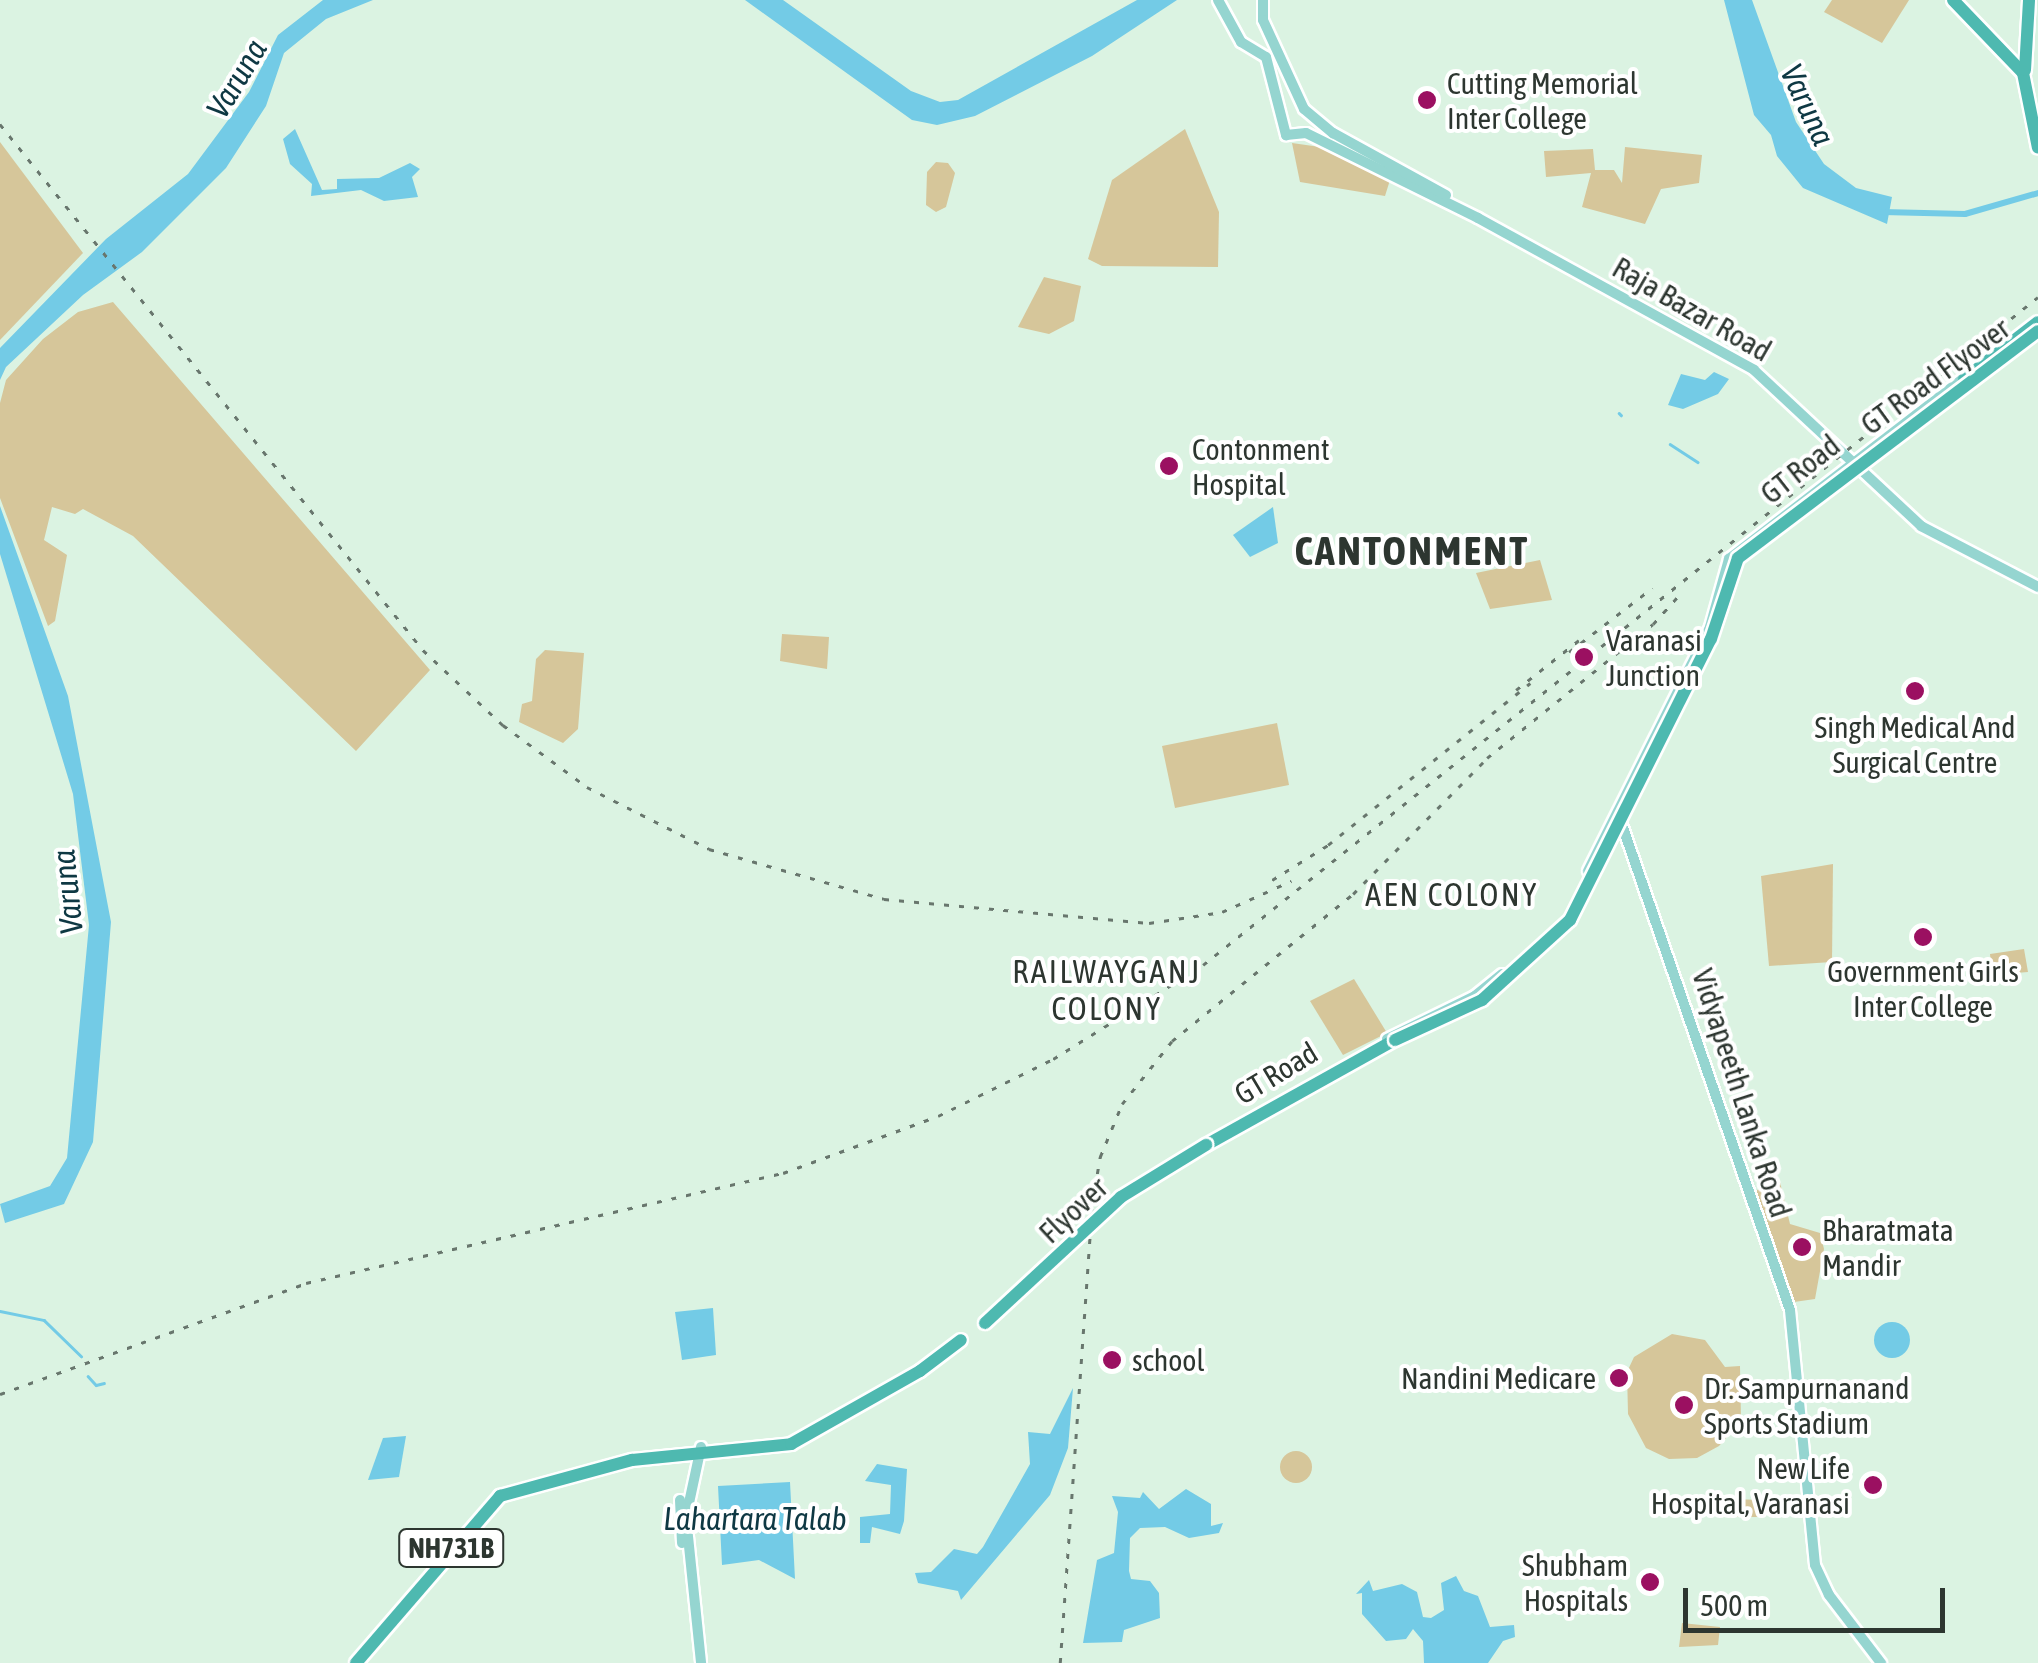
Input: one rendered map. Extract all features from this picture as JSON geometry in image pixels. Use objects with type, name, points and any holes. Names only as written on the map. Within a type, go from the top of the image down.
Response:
[{"type":"highway","points":[[1955,0],[2025,71]]},
{"type":"highway","points":[[1955,0],[2022,73],[2038,148]]},
{"type":"highway","points":[[2027,0],[2025,71],[2038,128]]},
{"type":"highway","name":"GT Road","points":[[1967,377],[2038,322]]},
{"type":"highway","name":"GT Road Flyover","points":[[1391,1039],[1482,1000],[1570,920],[1711,639],[1738,558],[2038,334]]},
{"type":"highway","name":"GT Road Flyover","points":[[1391,1039],[1479,997],[1567,918],[1707,638],[1735,556],[1967,377]]},
{"type":"highway","name":"GT Road","points":[[1211,1142],[1391,1039]]},
{"type":"highway","name":"Flyover","points":[[696,1449],[798,1441],[980,1327],[1120,1198],[1211,1142]]},
{"type":"highway","name":"NH731B","points":[[353,1663],[500,1496],[609,1462],[696,1449]]},
{"type":"main road","points":[[1218,0],[1235,35],[1266,57],[1286,135],[1306,133],[1452,202]]},
{"type":"main road","points":[[1263,0],[1263,20],[1304,109],[1333,133],[1452,202]]},
{"type":"main road","name":"Raja Bazar Road","points":[[1452,202],[1757,367],[1925,525],[2038,585]]},
{"type":"main road","name":"GT Road","points":[[1391,1039],[1476,996],[1568,914],[1710,627],[1728,559],[2038,334]]},
{"type":"main road","name":"GT Road","points":[[1391,1039],[1482,1002],[1569,926],[1718,634],[1743,558],[1967,377]]},
{"type":"main road","name":"Vidyapeeth Lanka Road","points":[[1620,824],[1646,896]]},
{"type":"main road","name":"Vidyapeeth Lanka Road","points":[[1620,824],[1788,1320],[1810,1566],[1841,1622],[1878,1663]]},
{"type":"main road","points":[[1608,848],[1628,847]]},
{"type":"main road","points":[[696,1449],[679,1518],[699,1663]]},
{"type":"main road","points":[[696,1449],[686,1517],[699,1663]]},
{"type":"shaded area","points":[[1832,0],[1909,0],[1882,43],[1824,12]]},
{"type":"shaded area","points":[[1185,129],[1219,212],[1218,267],[1102,266],[1088,259],[1112,180]]},
{"type":"shaded area","points":[[0,142],[83,253],[0,340]]},
{"type":"shaded area","points":[[1292,143],[1327,148],[1390,180],[1385,196],[1300,182]]},
{"type":"shaded area","points":[[1625,147],[1702,155],[1699,183],[1661,189],[1645,224],[1582,207],[1591,173],[1546,177],[1544,151],[1593,149],[1595,170],[1614,170],[1622,183]]},
{"type":"shaded area","points":[[936,162],[948,163],[955,173],[946,207],[936,212],[926,205],[927,172]]},
{"type":"shaded area","points":[[1044,277],[1081,286],[1074,321],[1049,334],[1018,327]]},
{"type":"shaded area","points":[[113,302],[430,670],[356,751],[133,536],[83,509],[75,514],[52,507],[44,540],[67,555],[55,621],[48,626],[0,498],[0,403],[6,380],[43,339],[78,312]]},
{"type":"shaded area","points":[[1540,560],[1552,600],[1490,609],[1476,573]]},
{"type":"shaded area","points":[[782,634],[829,637],[827,669],[780,661]]},
{"type":"shaded area","points":[[545,650],[584,653],[578,729],[563,743],[519,722],[522,704],[532,701],[536,659]]},
{"type":"shaded area","points":[[1277,723],[1289,785],[1175,808],[1162,746]]},
{"type":"shaded area","points":[[1833,864],[1832,962],[1769,966],[1761,876]]},
{"type":"shaded area","points":[[2024,949],[2028,972],[1992,975],[1990,954]]},
{"type":"shaded area","points":[[1354,979],[1387,1033],[1343,1055],[1310,1001]]},
{"type":"shaded area","points":[[1780,1182],[1790,1224],[1820,1233],[1824,1249],[1815,1299],[1787,1303],[1751,1192]]},
{"type":"shaded area","name":"Dr. Sampurnanand Sports Stadium","points":[[1672,1334],[1705,1340],[1725,1367],[1740,1366],[1741,1421],[1719,1446],[1697,1458],[1669,1459],[1646,1448],[1628,1414],[1627,1372],[1634,1357]]},
{"type":"shaded area","points":[[1296,1451],[1307,1456],[1312,1467],[1307,1478],[1296,1483],[1285,1478],[1280,1467],[1285,1456]]},
{"type":"shaded area","points":[[1728,1499],[1764,1500],[1765,1517],[1726,1517]]},
{"type":"shaded area","points":[[1682,1623],[1720,1627],[1718,1645],[1679,1647]]},
{"type":"water","points":[[323,0],[373,0],[326,19],[284,53],[266,106],[226,168],[142,252],[83,295],[6,367],[0,380],[0,348],[106,239],[188,174],[249,92],[278,35]]},
{"type":"water","points":[[745,0],[783,0],[911,91],[940,102],[958,100],[1137,0],[1177,0],[1092,56],[975,116],[937,125],[912,120]]},
{"type":"water","points":[[1724,0],[1752,0],[1796,122],[1824,164],[1856,188],[1892,197],[1887,224],[1803,188],[1777,156],[1771,135],[1754,115]]},
{"type":"water","points":[[295,129],[322,190],[337,189],[337,179],[379,178],[410,163],[420,169],[412,177],[418,197],[384,201],[361,190],[311,196],[312,184],[290,164],[283,139]]},
{"type":"water","points":[[1714,372],[1729,379],[1718,394],[1683,409],[1668,405],[1681,374],[1705,380]]},
{"type":"water","points":[[0,506],[68,696],[111,922],[93,1142],[64,1204],[5,1223],[0,1204],[50,1186],[67,1158],[89,925],[73,794],[0,554]]},
{"type":"water","points":[[1273,507],[1278,543],[1250,557],[1233,535]]},
{"type":"water","points":[[713,1308],[716,1355],[682,1360],[675,1312]]},
{"type":"water","points":[[1892,1322],[1905,1327],[1910,1340],[1905,1353],[1892,1358],[1879,1353],[1874,1340],[1879,1327]]},
{"type":"water","points":[[1073,1388],[1068,1448],[1050,1495],[961,1600],[958,1591],[918,1583],[915,1573],[931,1572],[954,1549],[977,1554],[983,1547],[1030,1464],[1028,1432],[1050,1434]]},
{"type":"water","points":[[406,1436],[399,1477],[368,1480],[383,1438]]},
{"type":"water","points":[[877,1464],[907,1469],[904,1521],[900,1534],[872,1527],[870,1543],[860,1543],[860,1517],[890,1514],[891,1485],[865,1481]]},
{"type":"water","name":"Lahartara Talab","points":[[790,1482],[795,1579],[759,1560],[722,1565],[718,1486]]},
{"type":"water","points":[[1186,1489],[1211,1504],[1211,1526],[1223,1523],[1219,1533],[1189,1538],[1165,1527],[1140,1528],[1130,1538],[1129,1571],[1131,1579],[1150,1581],[1159,1593],[1160,1618],[1124,1630],[1122,1642],[1083,1643],[1097,1560],[1114,1553],[1118,1512],[1112,1496],[1140,1498],[1143,1492],[1159,1509]]},
{"type":"water","points":[[1456,1576],[1464,1591],[1478,1596],[1490,1627],[1514,1625],[1515,1637],[1503,1641],[1488,1663],[1424,1663],[1423,1641],[1413,1629],[1406,1639],[1386,1641],[1362,1614],[1362,1593],[1356,1594],[1369,1580],[1373,1591],[1402,1584],[1417,1592],[1423,1617],[1431,1618],[1444,1610],[1441,1583]]},
{"type":"waterway","name":"Varuna","points":[[1883,212],[1965,214],[2038,193]]},
{"type":"waterway","points":[[1670,444],[1698,462]]},
{"type":"waterway","points":[[0,1311],[44,1320],[81,1356]]},
{"type":"waterway","points":[[88,1376],[96,1385],[104,1383]]},
{"type":"railway","points":[[0,124],[423,650],[503,725],[587,787],[709,849],[884,899],[1149,923],[1222,912],[1291,881]]},
{"type":"railway","points":[[0,1394],[306,1283],[783,1173],[938,1116],[1053,1059],[1203,965],[2038,297]]},
{"type":"railway","points":[[1569,652],[1652,588]]},
{"type":"railway","points":[[1060,1663],[1092,1203],[1100,1157],[1122,1104],[1172,1041],[1353,894],[1487,758],[1653,624],[1677,597]]},
{"type":"railway","points":[[1516,690],[1579,640]]},
{"type":"railway","points":[[1272,880],[1328,845],[1530,683]]},
{"type":"place","name":"Cutting Memorial Inter College","points":[[1427,100]]},
{"type":"place","name":"Contonment Hospital","points":[[1169,466]]},
{"type":"place","name":"Varanasi Junction","points":[[1584,657]]},
{"type":"place","name":"Singh Medical And Surgical Centre","points":[[1915,691]]},
{"type":"place","name":"Government Girls Inter College","points":[[1923,937]]},
{"type":"place","name":"Bharatmata Mandir","points":[[1802,1247]]},
{"type":"place","name":"school","points":[[1112,1360]]},
{"type":"place","name":"Nandini Medicare","points":[[1619,1378]]},
{"type":"place","name":"Dr. Sampurnanand Sports Stadium","points":[[1684,1405]]},
{"type":"place","name":"New Life Hospital, Varanasi","points":[[1873,1485]]},
{"type":"place","name":"Shubham Hospitals","points":[[1650,1582]]},
{"type":"district","name":"CANTONMENT","points":[[1412,551]]},
{"type":"district","name":"AEN COLONY","points":[[1452,895]]},
{"type":"district","name":"RAILWAYGANJ COLONY","points":[[1107,992]]}]
